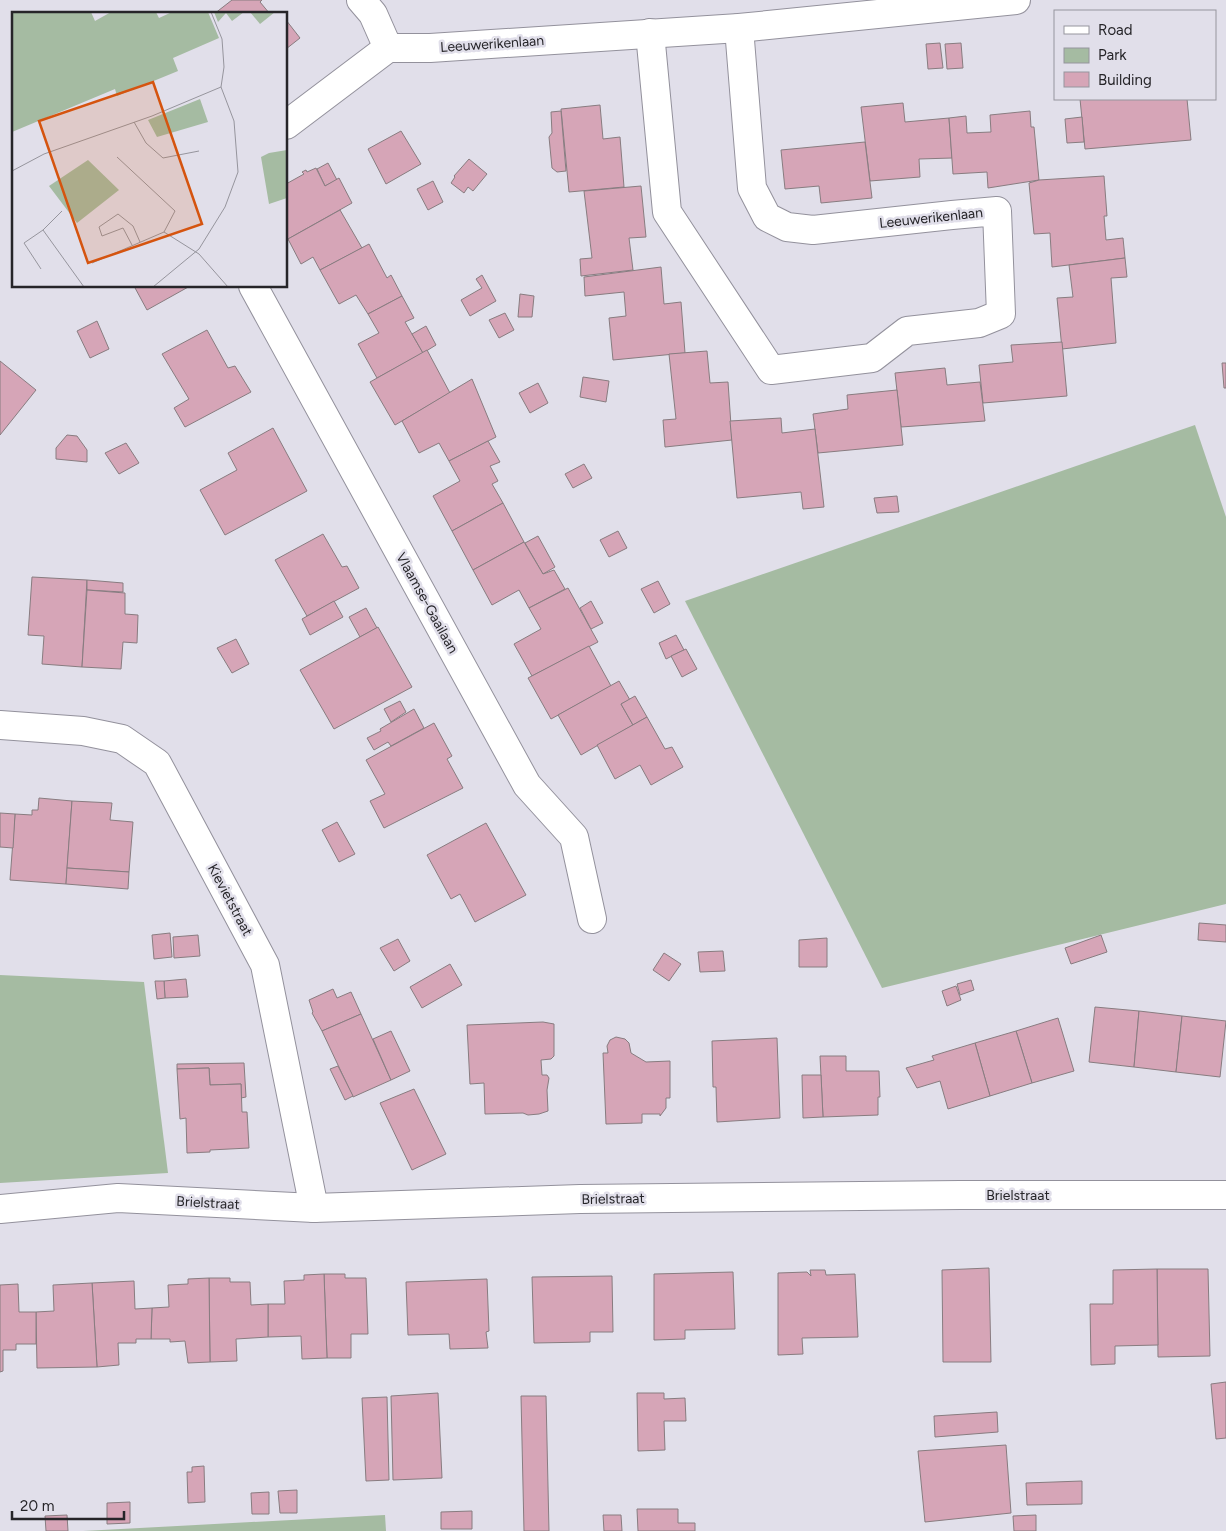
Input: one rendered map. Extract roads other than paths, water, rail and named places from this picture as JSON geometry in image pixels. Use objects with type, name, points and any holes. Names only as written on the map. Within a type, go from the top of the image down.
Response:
[{"type":"street","points":[[288,123],[388,48],[373,14],[361,0]]},
{"type":"street","name":"Leeuwerikenlaan","points":[[388,48],[430,48],[739,28],[1016,0]]},
{"type":"street","name":"Leeuwerikenlaan","points":[[650,33],[667,212],[771,370],[872,358],[907,331],[978,323],[1001,314],[997,211],[813,230],[787,227],[767,216],[752,188],[739,28]]},
{"type":"street","name":"Vlaamse-Gaailaan","points":[[254,288],[527,785],[574,837],[592,919]]},
{"type":"street","name":"Kievietstraat","points":[[0,725],[83,731],[122,739],[157,763],[265,965],[314,1208]]},
{"type":"street","name":"Brielstraat","points":[[0,1208],[118,1198],[314,1208],[580,1199],[960,1195],[1226,1195]]}]
